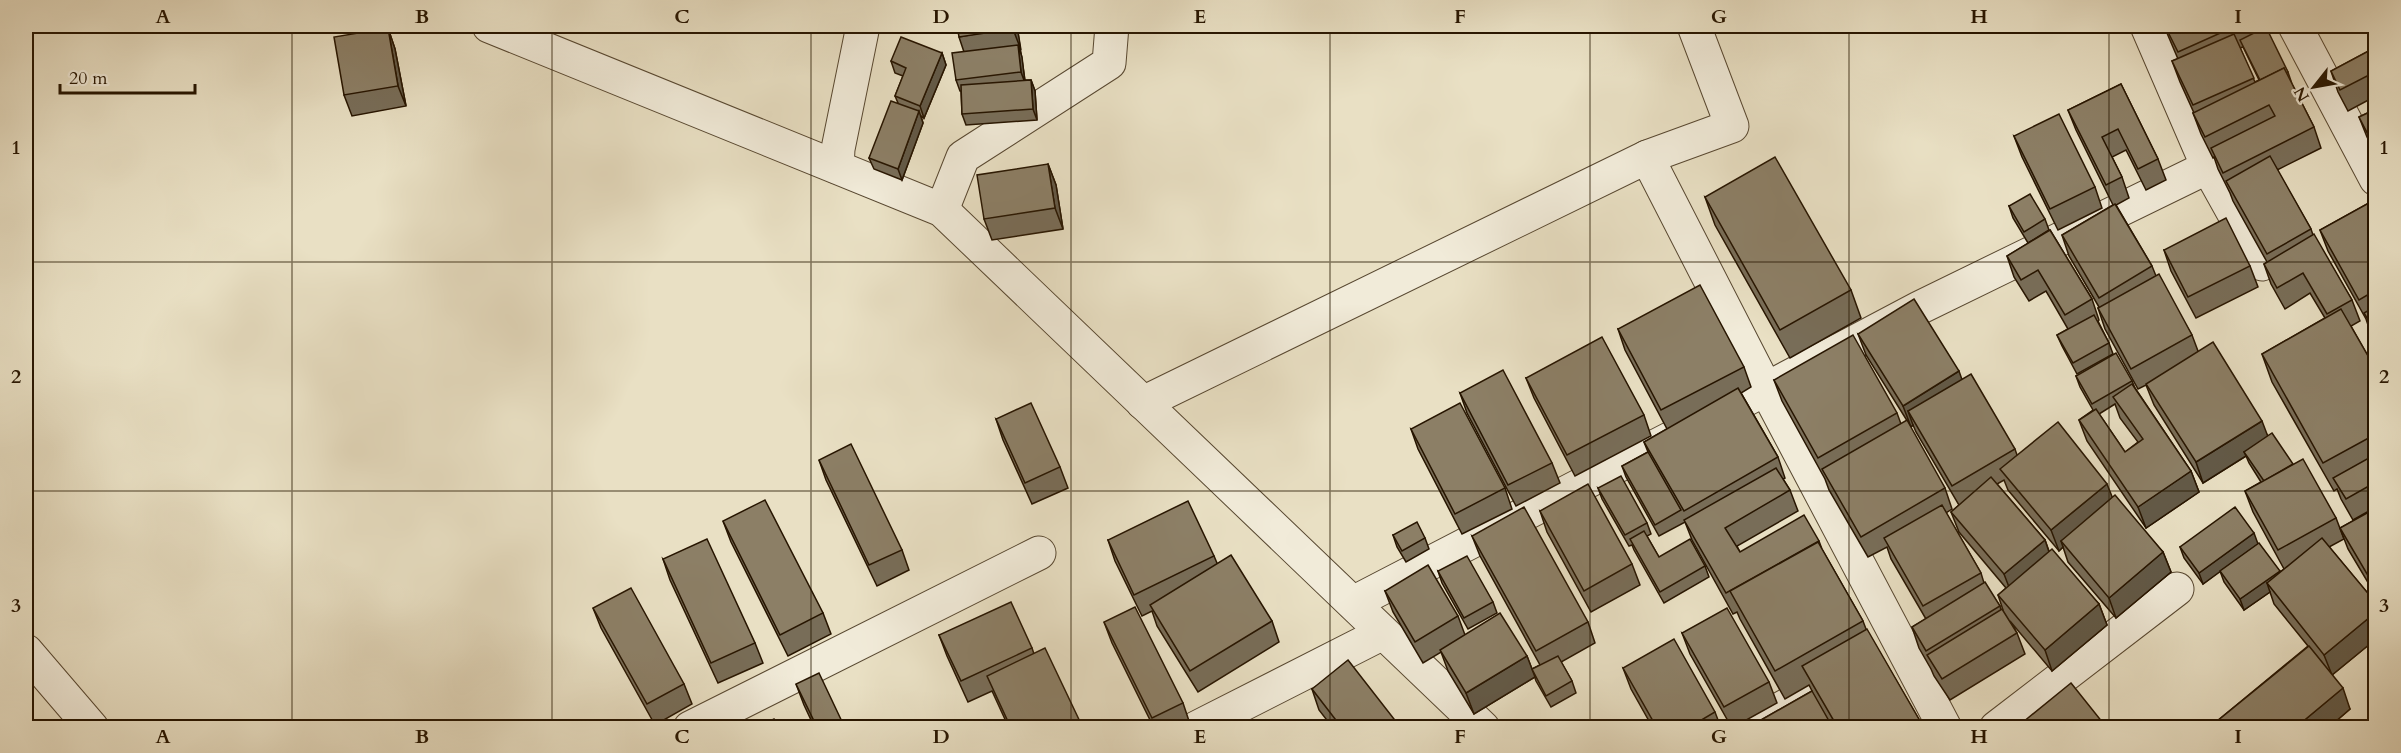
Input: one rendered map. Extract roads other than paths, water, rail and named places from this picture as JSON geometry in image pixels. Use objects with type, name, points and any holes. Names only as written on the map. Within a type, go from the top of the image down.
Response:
[{"type":"street","points":[[489,26],[942,210],[1483,728]]},
{"type":"street","points":[[837,167],[838,149],[863,26]]},
{"type":"street","points":[[942,210],[963,157],[1109,63],[1112,26]]},
{"type":"street","points":[[1143,403],[1647,157],[1732,126],[1694,26]]},
{"type":"street","points":[[2146,26],[2208,167],[2262,264]]},
{"type":"street","points":[[2295,26],[2376,179]]},
{"type":"street","points":[[1647,157],[1766,389],[1946,728]]},
{"type":"street","points":[[1353,603],[1919,308],[2208,167]]},
{"type":"street","points":[[690,728],[1039,553]]},
{"type":"street","points":[[1996,728],[2177,589]]},
{"type":"street","points":[[1196,728],[1383,633]]},
{"type":"street","points":[[1746,728],[1900,642]]},
{"type":"street","points":[[26,651],[92,728]]}]
